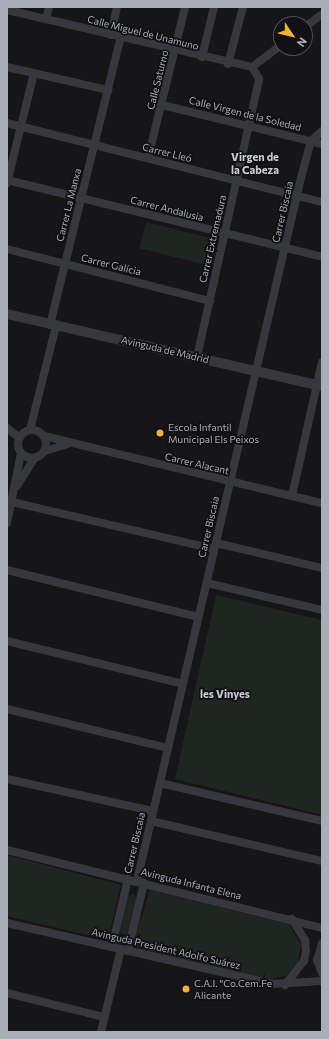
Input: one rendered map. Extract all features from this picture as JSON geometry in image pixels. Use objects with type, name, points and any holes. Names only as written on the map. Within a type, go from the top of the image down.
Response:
[{"type":"street","points":[[46,19],[49,7]]},
{"type":"street","points":[[111,35],[117,7]]},
{"type":"street","name":"Calle Saturno","points":[[148,158],[185,7]]},
{"type":"street","points":[[202,57],[214,7]]},
{"type":"street","points":[[228,64],[243,7]]},
{"type":"street","name":"Calle Miguel de Unamuno","points":[[7,10],[228,64],[252,67]]},
{"type":"street","points":[[313,21],[322,14]]},
{"type":"street","name":"Carrer La Manxa","points":[[33,428],[65,264],[121,37]]},
{"type":"street","points":[[252,67],[273,51]]},
{"type":"street","points":[[7,67],[108,90]]},
{"type":"street","name":"Carrer Extremadura","points":[[197,357],[259,79],[252,67]]},
{"type":"street","points":[[7,181],[34,73]]},
{"type":"street","name":"Calle Virgen de la Soledad","points":[[162,105],[322,144]]},
{"type":"street","name":"Carrer Lleó","points":[[7,123],[322,202]]},
{"type":"street","points":[[311,141],[322,131]]},
{"type":"street","name":"Carrer Biscaia","points":[[125,950],[140,882],[153,811],[311,141]]},
{"type":"street","name":"Carrer Andalusia","points":[[7,181],[322,257]]},
{"type":"street","name":"Carrer Galícia","points":[[7,249],[210,301]]},
{"type":"street","name":"Avinguda de Madrid","points":[[7,314],[319,386]]},
{"type":"street","points":[[292,496],[319,386],[322,362]]},
{"type":"street","points":[[7,428],[20,438],[21,453],[15,490],[7,522]]},
{"type":"street","points":[[20,438],[33,428],[44,436],[45,451]]},
{"type":"street","name":"Carrer Alacant","points":[[44,436],[68,444],[322,503]]},
{"type":"street","points":[[15,490],[34,459],[45,451],[68,444]]},
{"type":"street","points":[[21,453],[34,459]]},
{"type":"street","points":[[12,502],[322,568]]},
{"type":"street","points":[[7,570],[198,617]]},
{"type":"street","points":[[207,582],[322,610]]},
{"type":"street","points":[[7,641],[183,684]]},
{"type":"street","points":[[7,709],[168,748]]},
{"type":"street","points":[[7,779],[153,811]]},
{"type":"street","points":[[160,783],[322,821]]},
{"type":"street","points":[[151,821],[322,861]]},
{"type":"street","name":"Avinguda Infanta Elena","points":[[7,850],[321,926]]},
{"type":"street","points":[[112,947],[128,879]]},
{"type":"street","points":[[285,985],[304,961],[306,951],[305,940],[292,919]]},
{"type":"street","name":"Avinguda President Adolfo Suárez","points":[[7,923],[285,985],[322,981]]},
{"type":"street","points":[[322,943],[317,960],[322,973]]},
{"type":"street","points":[[101,1032],[104,1017],[125,950]]},
{"type":"street","points":[[7,993],[104,1017]]},
{"type":"shaded area","points":[[146,222],[214,239],[207,265],[139,248]]},
{"type":"shaded area","points":[[216,595],[322,620],[322,815],[175,779]]},
{"type":"shaded area","points":[[7,855],[121,885],[108,940],[7,916]]},
{"type":"shaded area","points":[[150,890],[289,924],[301,945],[298,961],[287,975],[269,980],[138,950],[134,941]]},
{"type":"shaded area","points":[[133,894],[137,898],[129,933],[124,935],[120,932],[128,896]]},
{"type":"place","name":"Escola Infantil Municipal Els Peixos","points":[[160,433]]},
{"type":"place","name":"C.A.I. \"Co.Cem.Fe Alicante","points":[[186,989]]},
{"type":"district","name":"Virgen de la Cabeza","points":[[255,164]]},
{"type":"district","name":"les Vinyes","points":[[225,694]]}]
